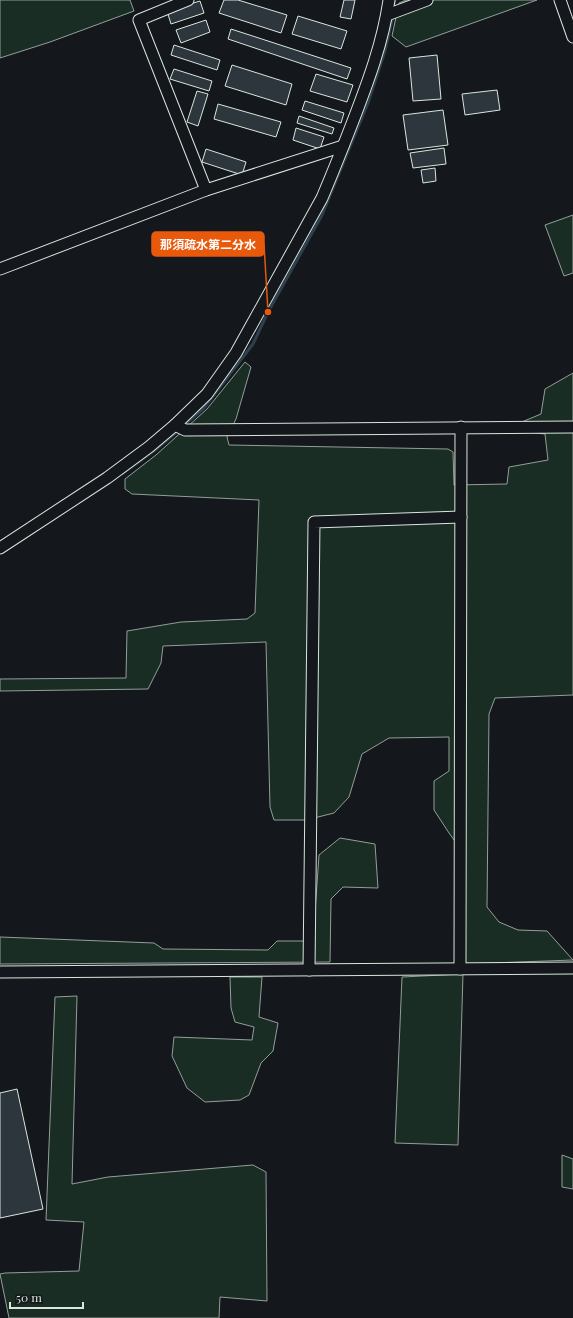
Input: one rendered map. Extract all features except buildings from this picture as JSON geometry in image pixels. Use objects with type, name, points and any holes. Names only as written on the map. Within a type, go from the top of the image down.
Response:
[{"type":"street","points":[[188,0],[139,20],[206,190]]},
{"type":"street","points":[[0,548],[107,478],[163,436],[207,394],[236,353],[322,198],[373,65],[389,0]]},
{"type":"street","points":[[386,14],[427,0]]},
{"type":"street","points":[[560,0],[573,37]]},
{"type":"street","points":[[0,269],[206,190],[343,146]]},
{"type":"street","points":[[175,425],[185,430],[573,427]]},
{"type":"street","points":[[460,969],[461,427]]},
{"type":"street","points":[[309,970],[314,522],[461,517]]},
{"type":"street","points":[[0,972],[573,968]]},
{"type":"green space","points":[[0,0],[130,0],[134,11],[50,42],[0,58]]},
{"type":"green space","points":[[406,0],[537,0],[406,47],[392,36],[399,3]]},
{"type":"green space","points":[[573,215],[573,273],[564,276],[545,225]]},
{"type":"green space","points":[[245,362],[251,367],[236,419],[227,437],[229,445],[448,449],[453,452],[454,485],[507,484],[509,467],[548,460],[545,434],[520,431],[517,424],[541,414],[545,389],[573,373],[573,695],[495,698],[489,714],[487,907],[499,922],[518,930],[547,931],[573,960],[464,964],[457,844],[434,810],[434,781],[449,771],[449,737],[389,738],[362,754],[349,797],[334,813],[306,820],[274,820],[270,807],[266,642],[163,646],[161,663],[148,689],[0,691],[0,679],[126,678],[127,631],[181,622],[247,619],[255,613],[259,500],[132,494],[125,489],[125,479],[156,455],[207,409]]},
{"type":"green space","points":[[340,838],[375,844],[378,888],[343,887],[331,899],[330,962],[0,964],[0,937],[154,943],[163,949],[268,950],[277,941],[313,941],[319,855]]},
{"type":"green space","points":[[463,974],[458,1145],[395,1143],[402,977]]},
{"type":"green space","points":[[230,977],[262,977],[259,1017],[278,1023],[273,1051],[261,1063],[249,1095],[240,1100],[205,1102],[187,1088],[172,1056],[174,1037],[252,1040],[254,1027],[235,1022],[231,1008]]},
{"type":"green space","points":[[77,996],[72,1184],[108,1177],[253,1165],[266,1172],[267,1301],[220,1297],[219,1318],[9,1318],[0,1274],[79,1271],[84,1222],[46,1220],[55,997]]},
{"type":"green space","points":[[562,1155],[573,1159],[573,1189],[562,1187]]},
{"type":"waterway","points":[[393,10],[395,0]]},
{"type":"waterway","points":[[183,426],[203,409],[253,344],[268,312],[322,215],[368,103],[385,51],[393,16]]},
{"type":"waterway","points":[[123,473],[155,450],[179,430]]},
{"type":"place","name":"那須疏水第二分水","points":[[268,312]]}]
